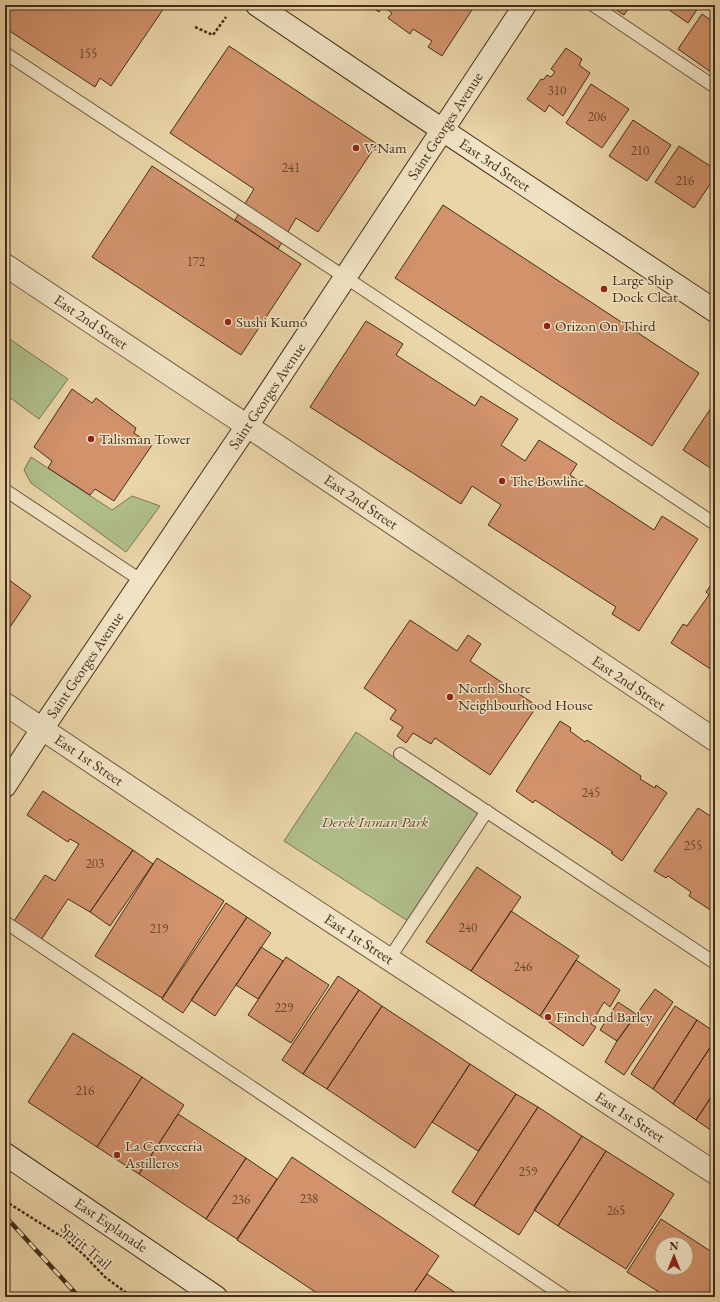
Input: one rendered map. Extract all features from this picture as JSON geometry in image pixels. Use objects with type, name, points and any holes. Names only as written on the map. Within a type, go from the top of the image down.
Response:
[{"type":"street","name":"East 3rd Street","points":[[257,5],[715,311]]},
{"type":"street","name":"Saint Georges Avenue","points":[[5,786],[247,426],[525,5]]},
{"type":"street","name":"East 2nd Street","points":[[5,265],[715,740]]},
{"type":"street","name":"East 1st Street","points":[[5,704],[715,1173]]},
{"type":"street","name":"East Esplanade","points":[[5,1154],[216,1297]]},
{"type":"lane","points":[[593,5],[715,87]]},
{"type":"lane","points":[[5,53],[715,524]]},
{"type":"lane","points":[[5,490],[142,581]]},
{"type":"lane","points":[[400,754],[715,963]]},
{"type":"lane","points":[[389,959],[486,811]]},
{"type":"lane","points":[[5,922],[565,1297]]},
{"type":"path","points":[[195,27],[213,35],[226,17]]},
{"type":"path","name":"Spirit Trail","points":[[5,1201],[64,1238],[83,1254],[105,1277],[132,1297]]},
{"type":"green space","points":[[5,336],[68,379],[39,419],[5,394]]},
{"type":"green space","points":[[31,457],[112,510],[132,496],[160,506],[126,552],[31,483],[24,470]]},
{"type":"green space","name":"Derek Inman Park","points":[[356,732],[479,814],[408,921],[284,841]]},
{"type":"building","points":[[5,5],[166,5],[111,86],[100,78],[95,87],[5,28]]},
{"type":"building","points":[[368,5],[475,5],[442,56],[428,47],[432,41],[413,29],[410,34],[388,18],[392,13],[382,6],[379,12]]},
{"type":"building","points":[[609,5],[631,5],[624,15]]},
{"type":"building","points":[[662,5],[700,5],[688,23]]},
{"type":"building","points":[[702,14],[715,23],[715,75],[678,49]]},
{"type":"building","points":[[229,46],[377,144],[318,232],[296,218],[278,249],[235,220],[254,189],[170,133]]},
{"type":"building","points":[[566,48],[582,59],[579,65],[590,73],[563,116],[549,105],[545,112],[527,99],[541,79],[543,80],[547,75],[551,77],[555,72],[551,69]]},
{"type":"building","points":[[591,84],[629,109],[602,148],[566,123]]},
{"type":"building","points":[[633,120],[671,145],[647,181],[609,156]]},
{"type":"building","points":[[679,146],[715,169],[715,177],[694,208],[655,182]]},
{"type":"building","points":[[152,166],[301,264],[241,355],[92,257]]},
{"type":"building","name":"Orizon On Third","points":[[443,205],[699,373],[652,446],[395,278]]},
{"type":"building","name":"The Bowline","points":[[366,321],[403,344],[396,355],[475,406],[481,396],[518,419],[501,445],[525,461],[539,440],[577,464],[570,475],[654,530],[662,516],[698,539],[639,631],[612,614],[616,607],[488,525],[501,505],[472,486],[461,504],[310,407]]},
{"type":"building","name":"Talisman Tower","points":[[72,389],[92,403],[96,398],[136,428],[134,433],[152,445],[114,501],[95,489],[90,495],[48,468],[52,461],[34,447]]},
{"type":"building","points":[[715,402],[715,471],[683,450]]},
{"type":"building","points":[[5,577],[31,596],[8,630],[5,627]]},
{"type":"building","points":[[715,579],[715,672],[671,643],[683,624],[687,626],[709,595],[706,592]]},
{"type":"building","name":"North Shore Neighbourhood House","points":[[410,620],[457,651],[468,635],[481,644],[470,661],[537,706],[490,775],[435,738],[431,744],[413,733],[406,743],[397,736],[403,727],[390,719],[396,710],[364,688]]},
{"type":"building","points":[[560,721],[571,728],[570,731],[585,742],[587,740],[641,776],[640,779],[655,788],[656,785],[667,793],[622,861],[611,853],[613,852],[535,800],[533,803],[516,791]]},
{"type":"building","points":[[43,791],[133,850],[90,912],[68,899],[39,943],[12,924],[45,875],[55,881],[79,844],[70,839],[68,842],[27,815]]},
{"type":"building","points":[[698,808],[715,819],[715,913],[689,896],[691,892],[668,876],[666,878],[654,871]]},
{"type":"building","points":[[133,850],[153,864],[110,926],[90,912]]},
{"type":"building","points":[[157,858],[224,901],[162,998],[95,956]]},
{"type":"building","points":[[477,867],[521,897],[471,971],[426,942]]},
{"type":"building","points":[[226,903],[247,917],[183,1013],[162,999]]},
{"type":"building","points":[[511,911],[579,956],[540,1016],[471,971]]},
{"type":"building","points":[[247,917],[271,933],[215,1016],[191,1000]]},
{"type":"building","points":[[261,947],[283,961],[258,999],[236,985]]},
{"type":"building","points":[[286,957],[329,985],[291,1043],[248,1015]]},
{"type":"building","points":[[576,960],[620,990],[610,1007],[604,1002],[591,1024],[596,1027],[583,1046],[540,1016]]},
{"type":"building","points":[[338,976],[359,990],[303,1074],[282,1060]]},
{"type":"building","points":[[655,989],[673,1002],[624,1075],[605,1062],[617,1041]]},
{"type":"building","points":[[359,990],[382,1006],[327,1089],[303,1074]]},
{"type":"building","points":[[618,1002],[636,1014],[617,1041],[600,1030]]},
{"type":"building","points":[[382,1006],[470,1064],[415,1148],[327,1089]]},
{"type":"building","points":[[675,1006],[697,1020],[653,1089],[631,1074]]},
{"type":"building","points":[[697,1020],[715,1032],[715,1040],[673,1104],[653,1089]]},
{"type":"building","points":[[73,1033],[142,1077],[97,1147],[28,1102]]},
{"type":"building","points":[[715,1040],[715,1091],[696,1120],[673,1104]]},
{"type":"building","points":[[470,1064],[516,1094],[478,1151],[432,1122]]},
{"type":"building","points":[[142,1077],[184,1105],[139,1174],[97,1147]]},
{"type":"building","points":[[715,1091],[715,1133],[696,1120]]},
{"type":"building","points":[[516,1094],[538,1107],[474,1206],[452,1192]]},
{"type":"building","points":[[538,1107],[582,1136],[519,1235],[474,1206]]},
{"type":"building","points":[[178,1114],[246,1158],[206,1219],[139,1174]]},
{"type":"building","points":[[582,1136],[606,1151],[558,1226],[534,1210]]},
{"type":"building","points":[[606,1151],[674,1194],[626,1269],[558,1226]]},
{"type":"building","points":[[292,1157],[439,1256],[411,1297],[323,1297],[237,1240]]},
{"type":"building","points":[[246,1158],[277,1179],[237,1239],[206,1219]]},
{"type":"building","points":[[661,1219],[687,1236],[654,1236],[654,1276],[694,1276],[694,1240],[715,1254],[715,1284],[706,1297],[667,1297],[627,1272]]},
{"type":"building","points":[[427,1274],[462,1297],[411,1297]]},
{"type":"railway","points":[[5,1216],[79,1297]]},
{"type":"place","name":"V-Nam","points":[[356,148]]},
{"type":"place","name":"Large Ship Dock Cleat","points":[[604,289]]},
{"type":"place","name":"Sushi Kumo","points":[[228,322]]},
{"type":"place","name":"Orizon On Third","points":[[547,326]]},
{"type":"place","name":"Talisman Tower","points":[[91,439]]},
{"type":"place","name":"The Bowline","points":[[502,481]]},
{"type":"place","name":"North Shore Neighbourhood House","points":[[450,697]]},
{"type":"place","name":"Finch and Barley","points":[[548,1017]]},
{"type":"place","name":"La Cerveceria Astilleros","points":[[117,1155]]}]
